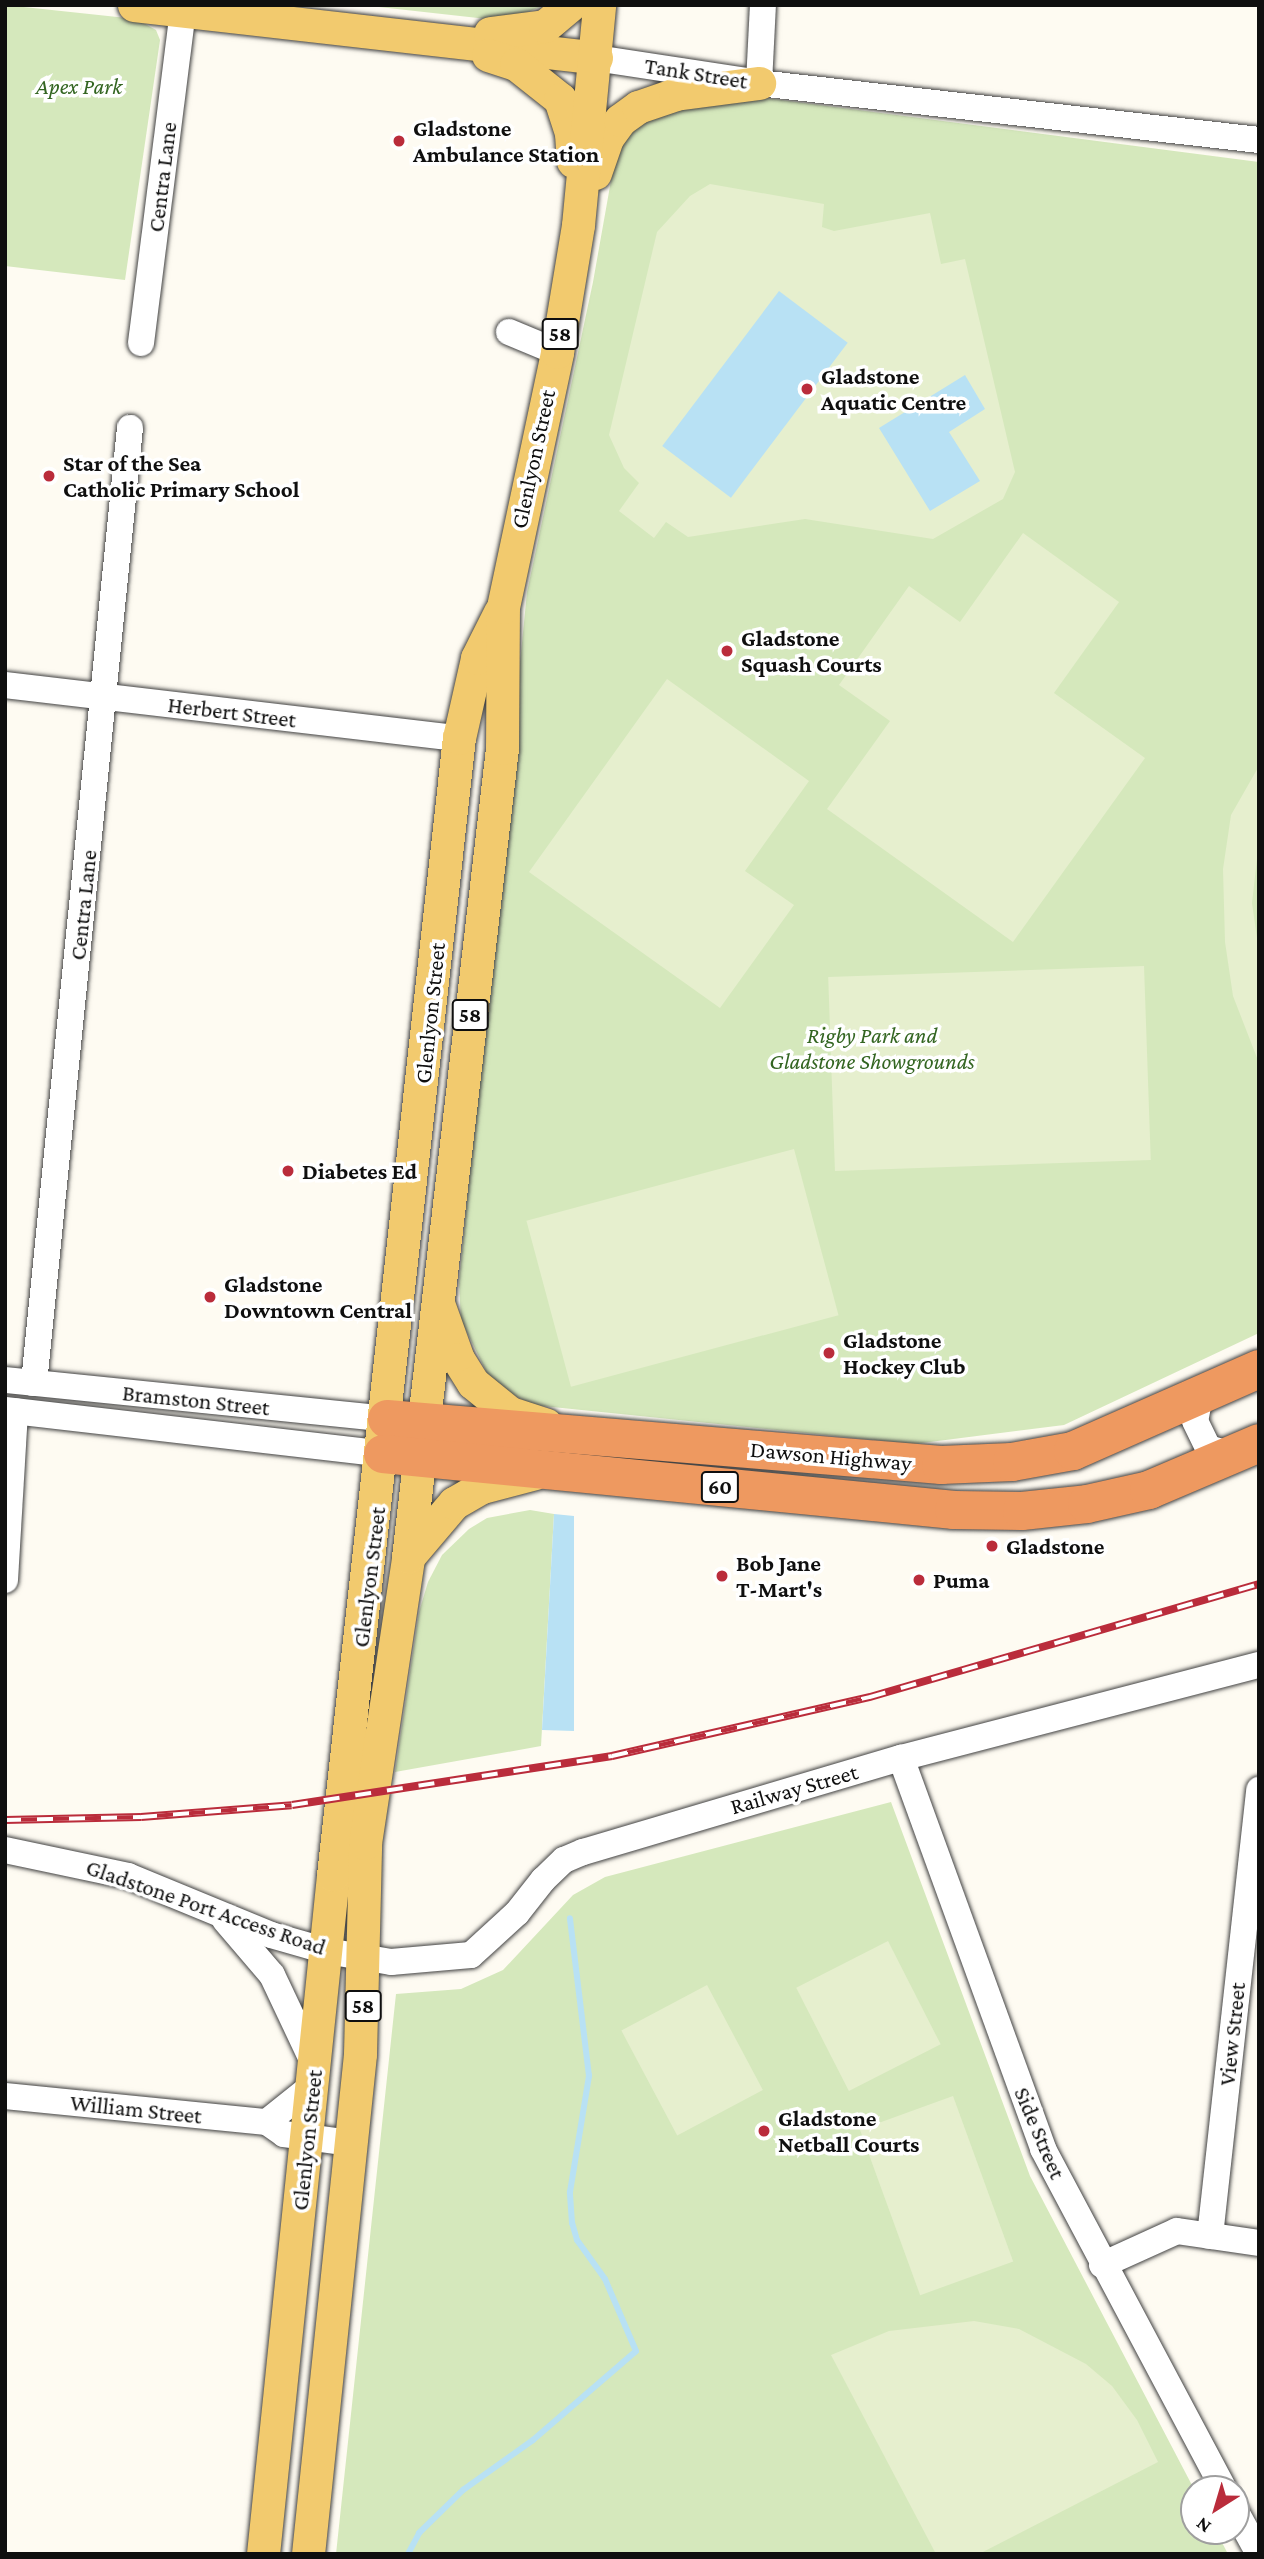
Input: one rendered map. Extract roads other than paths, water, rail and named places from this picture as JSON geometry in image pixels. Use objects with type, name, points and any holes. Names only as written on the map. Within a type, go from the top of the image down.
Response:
[{"type":"highway","name":"Dawson Highway","points":[[403,1439],[584,1438],[941,1465],[1012,1462],[1073,1451],[1259,1368]]},
{"type":"highway","name":"Dawson Highway","points":[[403,1439],[541,1472],[954,1510],[1022,1511],[1087,1504],[1149,1490],[1247,1449]]},
{"type":"main road","name":"Tank Street","points":[[134,5],[596,58]]},
{"type":"main road","points":[[443,40],[545,26],[570,5]]},
{"type":"main road","name":"Glenlyon Street","points":[[308,2554],[351,2144],[365,1958],[365,1843],[408,1557],[403,1439],[436,1297],[502,748],[503,607],[557,352],[578,225],[599,5]]},
{"type":"main road","points":[[443,40],[516,65],[560,99],[571,133],[578,225]]},
{"type":"main road","points":[[578,225],[607,138],[620,120],[638,107],[675,94],[760,83]]},
{"type":"main road","name":"Glenlyon Street","points":[[263,2554],[327,1951],[403,1439],[460,738],[477,658],[503,607]]},
{"type":"main road","name":"60","points":[[436,1297],[458,1359],[491,1401],[510,1413],[584,1438]]},
{"type":"main road","points":[[408,1557],[454,1503],[482,1487],[541,1472]]},
{"type":"street","points":[[760,83],[763,5]]},
{"type":"street","name":"Centra Lane","points":[[141,343],[183,11]]},
{"type":"street","name":"Tank Street","points":[[596,58],[760,83],[1259,140]]},
{"type":"street","points":[[509,332],[557,352]]},
{"type":"street","name":"Centra Lane","points":[[34,1383],[130,428]]},
{"type":"street","name":"Herbert Street","points":[[5,685],[460,738]]},
{"type":"street","name":"Bramston Street","points":[[5,1380],[403,1439]]},
{"type":"street","points":[[1200,1396],[1195,1421],[1208,1448],[1247,1449]]},
{"type":"street","points":[[5,1580],[10,1410]]},
{"type":"street","name":"Bramston Street","points":[[10,1410],[403,1439]]},
{"type":"street","name":"Railway Street","points":[[365,1958],[421,1961],[471,1955],[517,1913],[564,1860],[901,1758],[1259,1665]]},
{"type":"street","name":"Side Street","points":[[901,1758],[1043,2149],[1102,2265],[1216,2475]]},
{"type":"street","name":"View Street","points":[[1210,2236],[1259,1790]]},
{"type":"street","name":"Gladstone Port Access Road","points":[[5,1850],[84,1863],[212,1908],[271,1935],[327,1951],[365,1958]]},
{"type":"street","points":[[212,1908],[261,1958],[285,1998],[314,2076],[267,2122]]},
{"type":"street","name":"William Street","points":[[5,2096],[267,2122],[284,2134],[351,2144]]},
{"type":"street","points":[[1102,2265],[1177,2231],[1259,2243]]},
{"type":"street","points":[[1250,2538],[1259,2554]]},
{"type":"water","points":[[779,291],[848,343],[731,498],[662,446]]},
{"type":"water","points":[[965,375],[985,409],[949,432],[980,481],[930,511],[879,428]]},
{"type":"water","points":[[554,1514],[574,1516],[574,1731],[542,1730]]},
{"type":"waterway","points":[[408,2554],[419,2533],[463,2490],[533,2440],[636,2351],[605,2279],[577,2240],[572,2223],[570,2192],[589,2076],[570,1918]]},
{"type":"railway","points":[[5,1820],[141,1817],[292,1805],[612,1756],[870,1697],[1259,1584]]},
{"type":"place","name":"Gladstone Ambulance Station","points":[[399,141]]},
{"type":"place","name":"Gladstone Aquatic Centre","points":[[807,389]]},
{"type":"place","name":"Star of the Sea Catholic Primary School","points":[[49,476]]},
{"type":"place","name":"Gladstone Squash Courts","points":[[727,651]]},
{"type":"place","name":"Diabetes Ed","points":[[288,1171]]},
{"type":"place","name":"Gladstone Downtown Central","points":[[210,1297]]},
{"type":"place","name":"Gladstone Hockey Club","points":[[829,1353]]},
{"type":"place","name":"Gladstone","points":[[992,1546]]},
{"type":"place","name":"Bob Jane T-Mart's","points":[[722,1576]]},
{"type":"place","name":"Puma","points":[[919,1580]]},
{"type":"place","name":"Gladstone Netball Courts","points":[[764,2131]]},
{"type":"park label","name":"Apex Park","points":[[79,86]]},
{"type":"park label","name":"Rigby Park and Gladstone Showgrounds","points":[[872,1048]]}]
